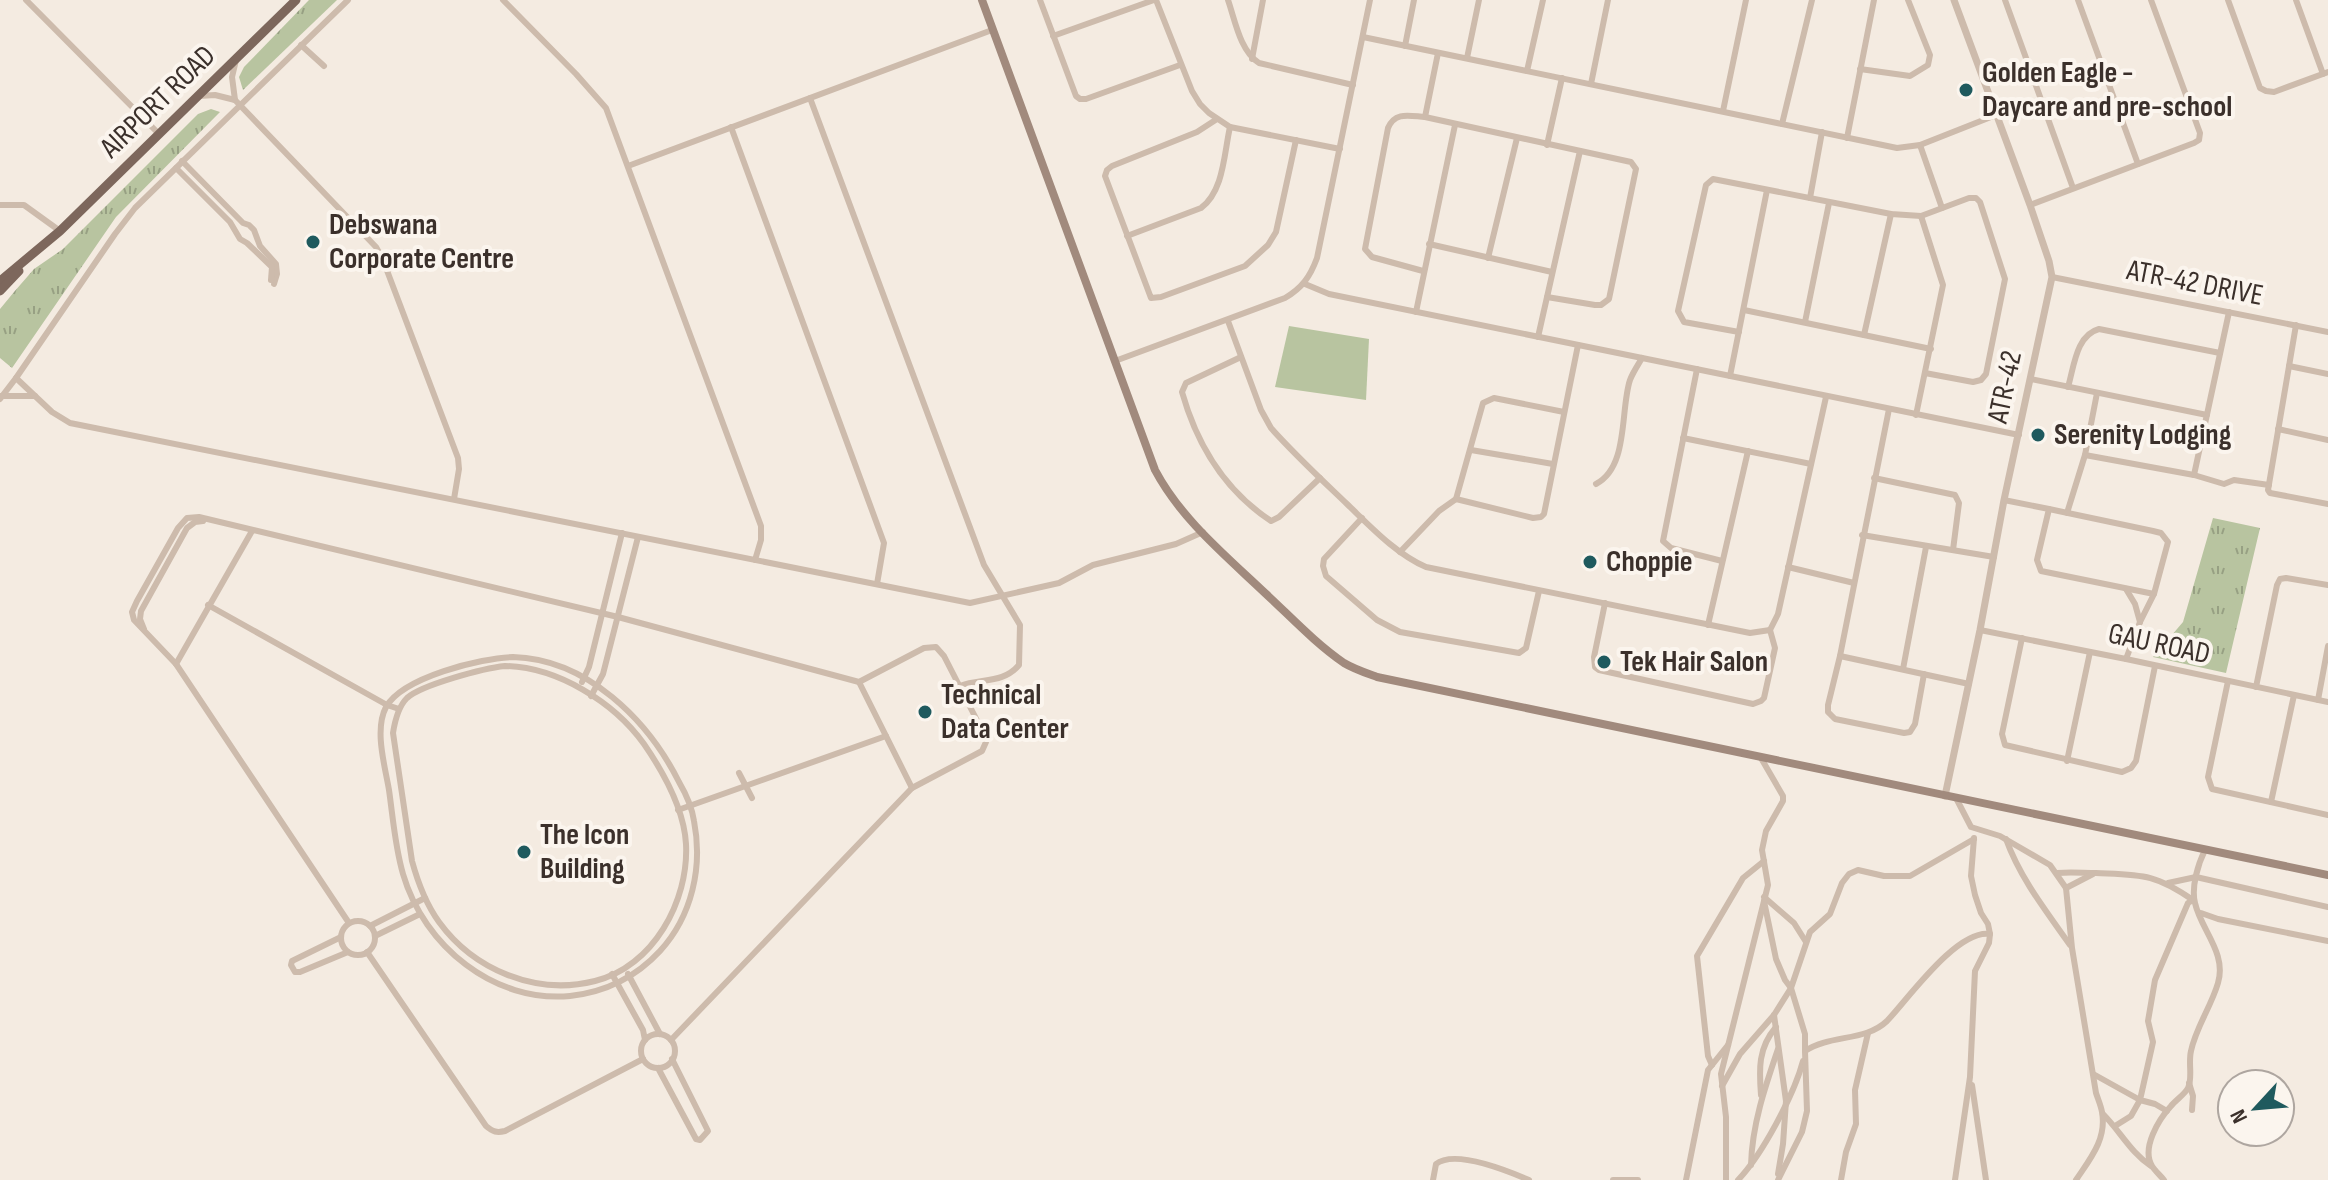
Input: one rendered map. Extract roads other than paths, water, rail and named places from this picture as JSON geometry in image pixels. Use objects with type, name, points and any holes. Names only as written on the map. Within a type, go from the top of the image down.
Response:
[{"type":"main road","name":"AIRPORT ROAD","points":[[0,291],[296,0]]},
{"type":"main road","points":[[982,0],[1155,470],[1167,492],[1183,513],[1315,640],[1345,663],[1362,672],[2328,875]]},
{"type":"main road","name":"AIRPORT ROAD","points":[[0,281],[55,234]]},
{"type":"street","points":[[26,0],[159,134]]},
{"type":"street","points":[[1,397],[125,220],[238,102],[348,0]]},
{"type":"street","points":[[503,0],[602,102],[761,526],[761,540],[755,560]]},
{"type":"street","points":[[1040,0],[1076,96],[1080,99],[1180,65]]},
{"type":"street","points":[[1053,36],[1155,0],[1180,65],[1200,104],[1217,119],[1230,127],[1340,149]]},
{"type":"street","points":[[1228,0],[1242,41],[1252,59],[1353,85]]},
{"type":"street","points":[[1252,59],[1263,0]]},
{"type":"street","points":[[1115,361],[1285,298],[1305,284],[1317,258],[1370,0]]},
{"type":"street","points":[[1405,46],[1414,0]]},
{"type":"street","points":[[1467,58],[1479,0]]},
{"type":"street","points":[[1527,71],[1543,0]]},
{"type":"street","points":[[1591,84],[1608,0]]},
{"type":"street","points":[[1723,111],[1746,0]]},
{"type":"street","points":[[1782,124],[1812,0]]},
{"type":"street","points":[[1847,138],[1874,0]]},
{"type":"street","points":[[1860,69],[1910,76],[1928,65],[1930,55],[1908,0]]},
{"type":"street","name":"ATR-42","points":[[1945,796],[2052,277],[2030,205],[1954,0]]},
{"type":"street","points":[[2005,0],[2073,188]]},
{"type":"street","points":[[2078,0],[2138,164]]},
{"type":"street","points":[[2030,205],[2194,143],[2200,136],[2151,0]]},
{"type":"street","points":[[2228,0],[2263,90],[2274,92],[2326,73],[2296,0]]},
{"type":"street","points":[[628,166],[992,30]]},
{"type":"street","points":[[1363,37],[1897,148],[1920,145],[1996,115]]},
{"type":"street","points":[[301,45],[324,66]]},
{"type":"street","points":[[1425,117],[1438,53]]},
{"type":"street","points":[[236,60],[232,77],[238,102]]},
{"type":"street","points":[[1547,145],[1562,78]]},
{"type":"street","points":[[196,96],[215,95],[238,102],[367,236],[380,254],[458,458],[454,499]]},
{"type":"street","points":[[810,98],[984,565],[1020,625],[1019,665],[1013,672],[996,680],[972,681],[960,686]]},
{"type":"street","points":[[1423,271],[1372,257],[1365,249],[1388,128],[1391,120],[1400,115],[1425,117],[1635,164],[1609,299],[1595,305],[1547,297]]},
{"type":"street","points":[[1217,119],[1197,132],[1107,170],[1105,176],[1151,298],[1245,266],[1257,257],[1276,232],[1296,140]]},
{"type":"street","points":[[1416,312],[1455,125]]},
{"type":"street","points":[[731,127],[884,543],[877,584]]},
{"type":"street","points":[[1127,236],[1201,208],[1210,201],[1216,191],[1230,127]]},
{"type":"street","points":[[1810,198],[1822,132]]},
{"type":"street","points":[[1488,258],[1517,138]]},
{"type":"street","points":[[1920,145],[1942,208]]},
{"type":"street","points":[[1538,337],[1580,151]]},
{"type":"street","points":[[176,168],[230,222],[240,239],[272,267],[272,284],[277,274],[276,264],[260,246],[254,230],[243,223],[182,161]]},
{"type":"street","points":[[1739,332],[1684,322],[1678,311],[1707,183],[1713,179],[1891,214],[1921,216],[1969,198],[1978,199],[2003,269],[2005,285],[1984,378],[1973,382],[1925,373]]},
{"type":"street","points":[[1730,376],[1767,190]]},
{"type":"street","points":[[1805,322],[1829,203]]},
{"type":"street","points":[[0,205],[24,205],[55,234]]},
{"type":"street","points":[[1864,335],[1891,214]]},
{"type":"street","points":[[1916,415],[1943,285],[1921,216]]},
{"type":"street","points":[[1429,244],[1552,272]]},
{"type":"street","name":"ATR-42 DRIVE","points":[[2052,277],[2328,332]]},
{"type":"street","points":[[1305,284],[1329,294],[2019,435]]},
{"type":"street","points":[[1744,310],[1931,349]]},
{"type":"street","points":[[2194,475],[2229,312]]},
{"type":"street","points":[[1228,321],[1265,420],[1282,441],[1362,518],[1400,552],[1426,567],[1750,633],[1770,630]]},
{"type":"street","points":[[2296,325],[2270,493],[2328,504]]},
{"type":"street","points":[[2068,387],[2083,339],[2095,330],[2220,353]]},
{"type":"street","points":[[1456,499],[1533,518],[1541,517],[1546,508],[1578,345]]},
{"type":"street","points":[[1241,357],[1186,383],[1182,392],[1214,468],[1222,479],[1271,521],[1320,478]]},
{"type":"street","points":[[1596,484],[1605,479],[1616,461],[1630,380],[1642,358]]},
{"type":"street","points":[[2289,366],[2328,374]]},
{"type":"street","points":[[1697,369],[1663,541],[1671,548],[1722,561]]},
{"type":"street","points":[[16,378],[57,417],[70,423],[970,603],[1059,583],[1093,565],[1176,544],[1203,532]]},
{"type":"street","points":[[2031,379],[2207,415]]},
{"type":"street","points":[[2067,513],[2085,455],[2097,393]]},
{"type":"street","points":[[1,397],[35,396]]},
{"type":"street","points":[[1605,603],[1594,657],[1595,667],[1599,670],[1753,704],[1761,701],[1775,648],[1770,630],[1778,614],[1826,397]]},
{"type":"street","points":[[1400,552],[1439,511],[1456,499],[1481,405],[1494,398],[1564,412]]},
{"type":"street","points":[[1889,409],[1828,712],[1835,719],[1910,732],[1915,724],[1924,674]]},
{"type":"street","points":[[2278,429],[2328,440]]},
{"type":"street","points":[[1683,438],[1811,464]]},
{"type":"street","points":[[1471,450],[1553,464]]},
{"type":"street","points":[[1708,625],[1748,451]]},
{"type":"street","points":[[2085,455],[2194,475],[2224,484],[2236,480],[2269,485]]},
{"type":"street","points":[[1874,478],[1955,495],[1959,503],[1953,550]]},
{"type":"street","points":[[2004,500],[2153,531],[2166,537],[2168,542],[2154,594],[2126,659]]},
{"type":"street","points":[[2049,509],[2037,560],[2041,571],[2154,594]]},
{"type":"street","points":[[349,923],[176,664],[134,620],[133,608],[181,530],[183,521],[191,517],[618,617],[859,682],[930,646],[940,650],[985,736],[985,747],[978,754],[912,788],[671,1040]]},
{"type":"street","points":[[1362,518],[1324,559],[1323,570],[1377,620],[1400,632],[1519,653],[1526,648],[1539,591]]},
{"type":"street","points":[[176,664],[252,531]]},
{"type":"street","points":[[578,688],[589,667],[622,533]]},
{"type":"street","points":[[1862,535],[1994,557]]},
{"type":"street","points":[[591,696],[603,674],[638,537]]},
{"type":"street","points":[[1903,669],[1926,547]]},
{"type":"street","points":[[1788,567],[1854,583]]},
{"type":"street","points":[[2256,687],[2280,579],[2328,585]]},
{"type":"street","points":[[2126,589],[2135,604],[2140,622]]},
{"type":"street","points":[[208,605],[399,709]]},
{"type":"street","name":"GAU ROAD","points":[[1980,630],[2328,702]]},
{"type":"street","points":[[2022,638],[2002,734],[2003,742],[2009,747],[2067,761],[2122,772],[2131,768],[2136,761],[2155,666]]},
{"type":"street","points":[[2318,700],[2328,646]]},
{"type":"street","points":[[2067,761],[2090,652]]},
{"type":"street","points":[[1840,656],[1969,684]]},
{"type":"street","points":[[494,658],[538,659],[583,678],[626,709],[657,742],[668,760],[691,806],[697,840],[696,873],[691,898],[684,917],[667,943],[630,978],[599,991],[571,996],[539,995],[514,989],[491,980],[451,954],[427,927],[402,873],[381,733],[387,705],[415,683],[494,658]]},
{"type":"street","points":[[505,666],[547,673],[591,696],[626,722],[656,761],[678,810],[686,845],[681,891],[661,933],[625,967],[595,981],[535,984],[490,967],[452,939],[425,898],[412,861],[395,752],[395,719],[408,697],[422,689],[475,671],[505,666]]},
{"type":"street","points":[[2228,681],[2208,777],[2209,785],[2216,792],[2328,815]]},
{"type":"street","points":[[859,682],[912,788]]},
{"type":"street","points":[[2271,802],[2294,695]]},
{"type":"street","points":[[678,810],[886,736]]},
{"type":"street","points":[[1726,1180],[1726,1117],[1721,1074],[1768,885],[1762,850],[1766,831],[1783,801],[1761,758]]},
{"type":"street","points":[[739,773],[752,798]]},
{"type":"street","points":[[1955,1180],[1970,1077],[1975,971],[1989,943],[1990,934],[1971,876],[1974,839],[1971,827],[1956,798]]},
{"type":"street","points":[[1971,827],[2005,839],[2050,865],[2066,888],[2072,948],[2096,1093],[2103,1114],[2098,1148],[2076,1180]]},
{"type":"street","points":[[1721,1087],[1740,1054],[1774,1015],[1791,988],[1810,932],[1830,914],[1842,883],[1849,874],[1858,870],[1884,876],[1910,876],[1974,839]]},
{"type":"street","points":[[2005,839],[2035,897],[2072,948]]},
{"type":"street","points":[[2151,1166],[2148,1154],[2150,1142],[2167,1111],[2187,1091],[2189,1056],[2220,973],[2218,958],[2193,900],[2196,877],[2205,850]]},
{"type":"street","points":[[1712,1065],[1708,1056],[1697,956],[1743,878],[1764,861]]},
{"type":"street","points":[[2057,873],[2151,877],[2168,883],[2193,900]]},
{"type":"street","points":[[2066,888],[2093,874]]},
{"type":"street","points":[[2168,883],[2196,877],[2328,907]]},
{"type":"street","points":[[1764,897],[1794,923],[1806,942]]},
{"type":"street","points":[[1764,897],[1776,959],[1791,988],[1805,1034],[1807,1111],[1802,1132],[1777,1180]]},
{"type":"street","points":[[370,926],[425,898]]},
{"type":"street","points":[[2115,1126],[2131,1116],[2140,1100],[2153,1042],[2148,1021],[2155,980],[2185,909],[2193,900]]},
{"type":"street","points":[[375,936],[431,909]]},
{"type":"street","points":[[2198,912],[2204,916],[2328,941]]},
{"type":"street","points":[[360,921],[370,926],[375,936],[367,952],[359,955],[344,948],[341,937],[349,923],[360,921]]},
{"type":"street","points":[[1738,1180],[1767,1141],[1799,1076],[1805,1051],[1818,1043],[1868,1033],[1885,1022],[1960,944],[1980,933],[1990,934]]},
{"type":"street","points":[[341,937],[292,961],[292,969],[300,972],[348,952]]},
{"type":"street","points":[[367,952],[492,1131],[505,1131],[643,1059]]},
{"type":"street","points":[[625,967],[660,1034]]},
{"type":"street","points":[[612,974],[643,1030],[643,1059],[658,1068],[696,1139],[700,1140],[708,1131],[672,1059]]},
{"type":"street","points":[[1774,1015],[1786,1101],[1777,1180]]},
{"type":"street","points":[[1761,1099],[1759,1071],[1763,1046],[1776,1027]]},
{"type":"street","points":[[1841,1180],[1846,1152],[1856,1124],[1855,1090],[1868,1033]]},
{"type":"street","points":[[645,1040],[654,1034],[671,1040],[675,1049],[672,1059],[669,1064],[658,1068]]},
{"type":"street","points":[[1686,1180],[1707,1075],[1729,1044]]},
{"type":"street","points":[[1751,1165],[1751,1148],[1761,1099],[1779,1045]]},
{"type":"street","points":[[2095,1074],[2140,1100],[2167,1111]]},
{"type":"street","points":[[1970,1077],[1986,1180]]},
{"type":"street","points":[[2189,1083],[2193,1096],[2192,1110]]},
{"type":"street","points":[[2103,1114],[2134,1152],[2164,1180]]},
{"type":"street","points":[[1433,1180],[1436,1164],[1441,1160],[1453,1159],[1500,1168],[1529,1180]]},
{"type":"street","points":[[1613,1180],[1638,1180]]},
{"type":"place","name":"Golden Eagle - Daycare and pre-school","points":[[1966,90]]},
{"type":"place","name":"Debswana Corporate Centre","points":[[313,242]]},
{"type":"place","name":"Serenity Lodging","points":[[2038,435]]},
{"type":"place","name":"Choppie","points":[[1590,562]]},
{"type":"place","name":"Tek Hair Salon","points":[[1604,662]]},
{"type":"place","name":"Technical Data Center","points":[[925,712]]},
{"type":"place","name":"The Icon Building","points":[[524,852]]}]
